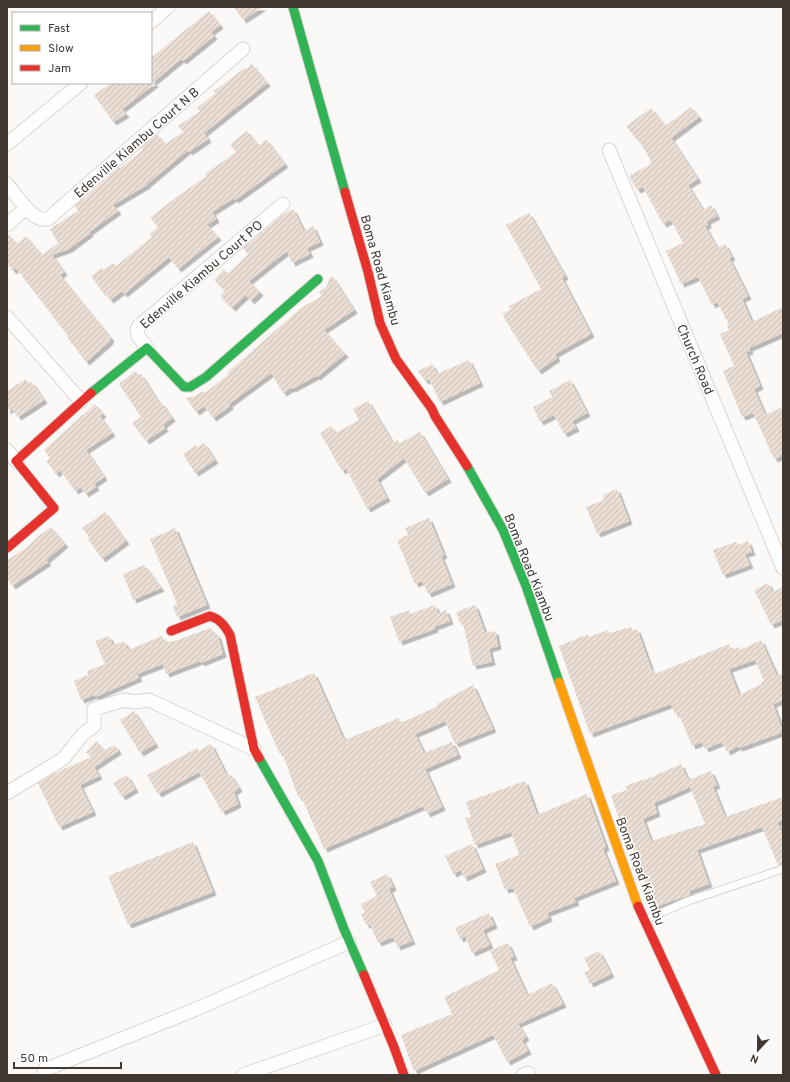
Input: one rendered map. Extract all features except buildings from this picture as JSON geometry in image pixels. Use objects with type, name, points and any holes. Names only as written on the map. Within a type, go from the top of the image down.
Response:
[{"type":"street","points":[[152,21],[168,7]]},
{"type":"street","name":"Boma Road Kiambu","points":[[293,7],[368,272],[380,323],[396,360],[432,409],[468,467],[503,530],[526,586],[638,906],[716,1075]]},
{"type":"street","name":"Edenville Kiambu Court N B","points":[[7,184],[26,208],[39,219],[48,219],[243,49]]},
{"type":"street","points":[[7,144],[80,84]]},
{"type":"street","name":"Church Road","points":[[609,150],[783,568]]},
{"type":"street","name":"Edenville Kiambu Court PO","points":[[147,348],[138,336],[137,329],[139,326],[283,204]]},
{"type":"street","points":[[7,225],[26,208]]},
{"type":"street","points":[[16,460],[81,401],[147,348],[184,387],[190,387],[206,376],[318,279]]},
{"type":"street","points":[[7,317],[81,401]]},
{"type":"street","points":[[7,450],[54,508],[7,548]]},
{"type":"street","points":[[171,631],[210,616],[217,618],[223,623],[230,635],[254,749],[318,860],[349,942],[385,1025],[404,1075]]},
{"type":"street","points":[[7,793],[63,759],[83,734],[94,726],[94,709],[124,700],[135,702],[149,700],[254,749]]},
{"type":"street","points":[[44,1070],[194,1010],[349,942]]},
{"type":"street","points":[[243,1075],[385,1025]]},
{"type":"lane","points":[[645,920],[688,901],[783,868]]},
{"type":"traffic: fast","points":[[293,7],[345,192]]},
{"type":"traffic: fast","points":[[91,393],[147,348],[184,387],[190,387],[206,377],[318,279]]},
{"type":"traffic: fast","points":[[467,466],[503,530],[526,586],[559,682]]},
{"type":"traffic: fast","points":[[259,758],[318,861],[344,929],[364,975]]},
{"type":"traffic: slow","points":[[559,682],[638,906]]},
{"type":"traffic: jam","points":[[345,192],[368,272],[380,323],[396,359],[432,409],[467,466]]},
{"type":"traffic: jam","points":[[7,548],[54,508],[16,461],[91,393]]},
{"type":"traffic: jam","points":[[171,631],[210,616],[222,623],[230,635],[254,749],[259,758]]},
{"type":"traffic: jam","points":[[638,906],[716,1075]]},
{"type":"traffic: jam","points":[[364,975],[404,1075]]}]
